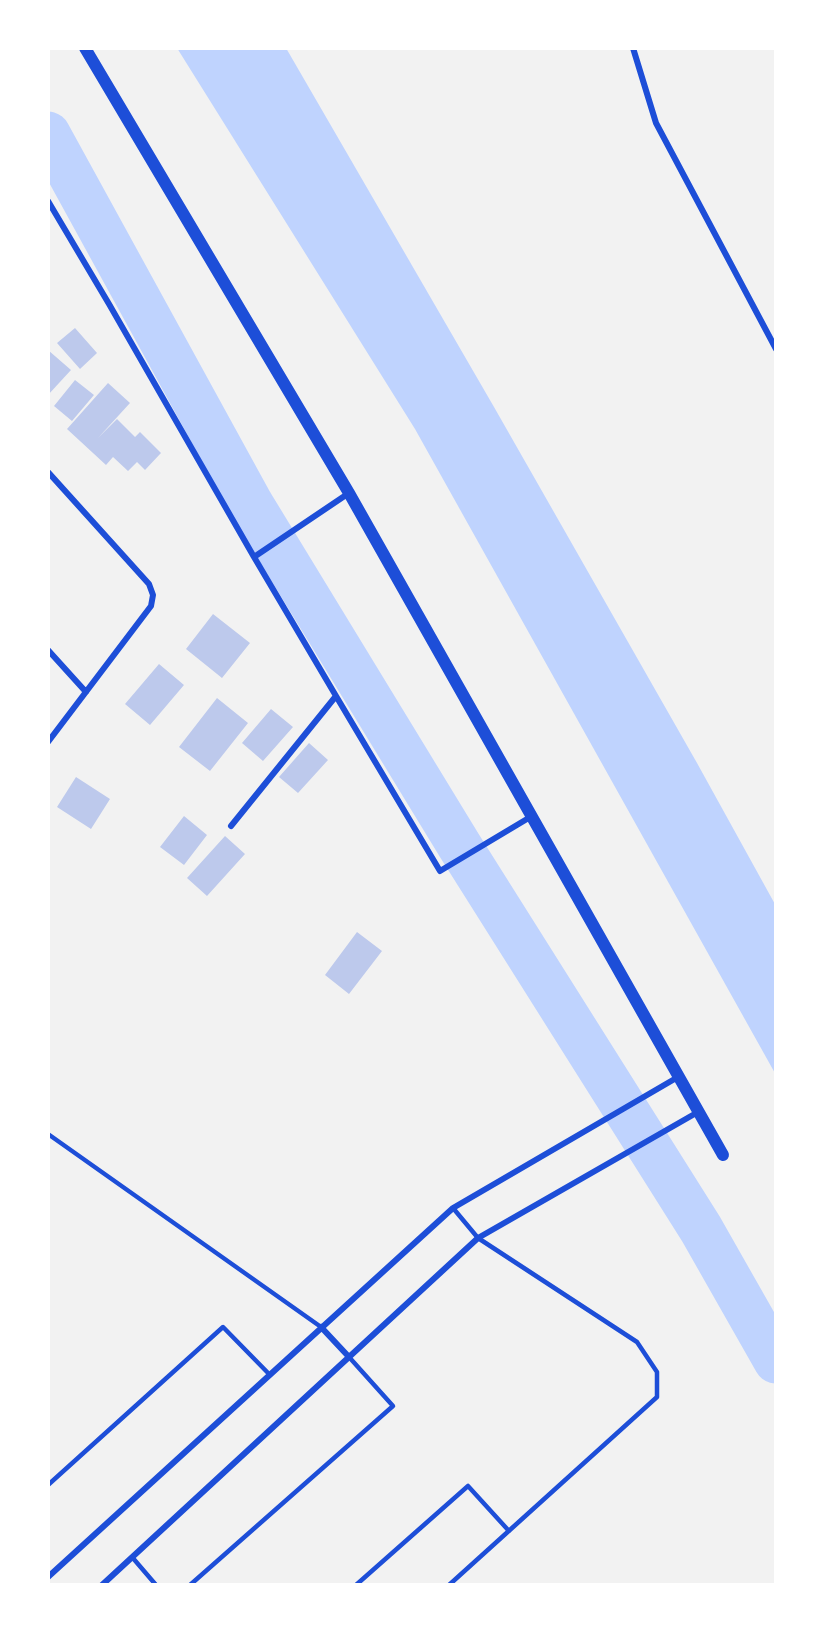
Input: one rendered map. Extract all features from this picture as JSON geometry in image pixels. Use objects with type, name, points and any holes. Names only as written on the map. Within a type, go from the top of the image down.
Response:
[{"type":"main road","points":[[85,48],[349,493],[723,1155]]},
{"type":"street","points":[[633,48],[656,123],[776,349]]},
{"type":"street","points":[[48,201],[440,871],[532,816]]},
{"type":"street","points":[[48,472],[149,584],[153,595],[151,606],[48,742]]},
{"type":"street","points":[[254,556],[349,493]]},
{"type":"street","points":[[48,650],[86,692]]},
{"type":"street","points":[[231,826],[336,696]]},
{"type":"street","points":[[48,1577],[453,1208],[679,1077]]},
{"type":"street","points":[[102,1585],[478,1238],[698,1112]]},
{"type":"street","points":[[321,1327],[349,1357]]},
{"type":"lane","points":[[48,1134],[321,1327]]},
{"type":"lane","points":[[449,1585],[657,1397],[657,1372],[638,1342],[478,1238],[453,1208]]},
{"type":"lane","points":[[48,1485],[223,1327],[270,1375]]},
{"type":"lane","points":[[190,1585],[393,1406],[349,1357]]},
{"type":"lane","points":[[356,1585],[468,1486],[509,1531]]},
{"type":"lane","points":[[132,1557],[156,1585]]},
{"type":"water","points":[[177,48],[286,48],[494,407],[776,906],[776,1075],[415,429]]},
{"type":"building","points":[[75,328],[97,353],[80,369],[57,343]]},
{"type":"building","points":[[48,350],[71,370],[48,395]]},
{"type":"building","points":[[75,380],[94,395],[72,421],[54,406]]},
{"type":"building","points":[[108,383],[130,403],[98,438],[117,419],[135,437],[140,432],[161,453],[145,470],[137,462],[128,471],[113,457],[106,465],[67,429]]},
{"type":"building","points":[[213,614],[250,643],[222,678],[186,649]]},
{"type":"building","points":[[159,664],[184,685],[150,725],[125,704]]},
{"type":"building","points":[[217,698],[248,723],[210,771],[179,747]]},
{"type":"building","points":[[271,709],[293,727],[263,761],[242,743]]},
{"type":"building","points":[[309,743],[328,760],[298,793],[279,777]]},
{"type":"building","points":[[76,777],[110,799],[91,829],[57,807]]},
{"type":"building","points":[[184,816],[207,835],[184,865],[160,847]]},
{"type":"building","points":[[225,836],[245,854],[207,896],[187,878]]},
{"type":"building","points":[[357,932],[382,951],[349,994],[325,975]]},
{"type":"waterway","points":[[48,134],[251,504],[459,845],[701,1229],[776,1361]]}]
